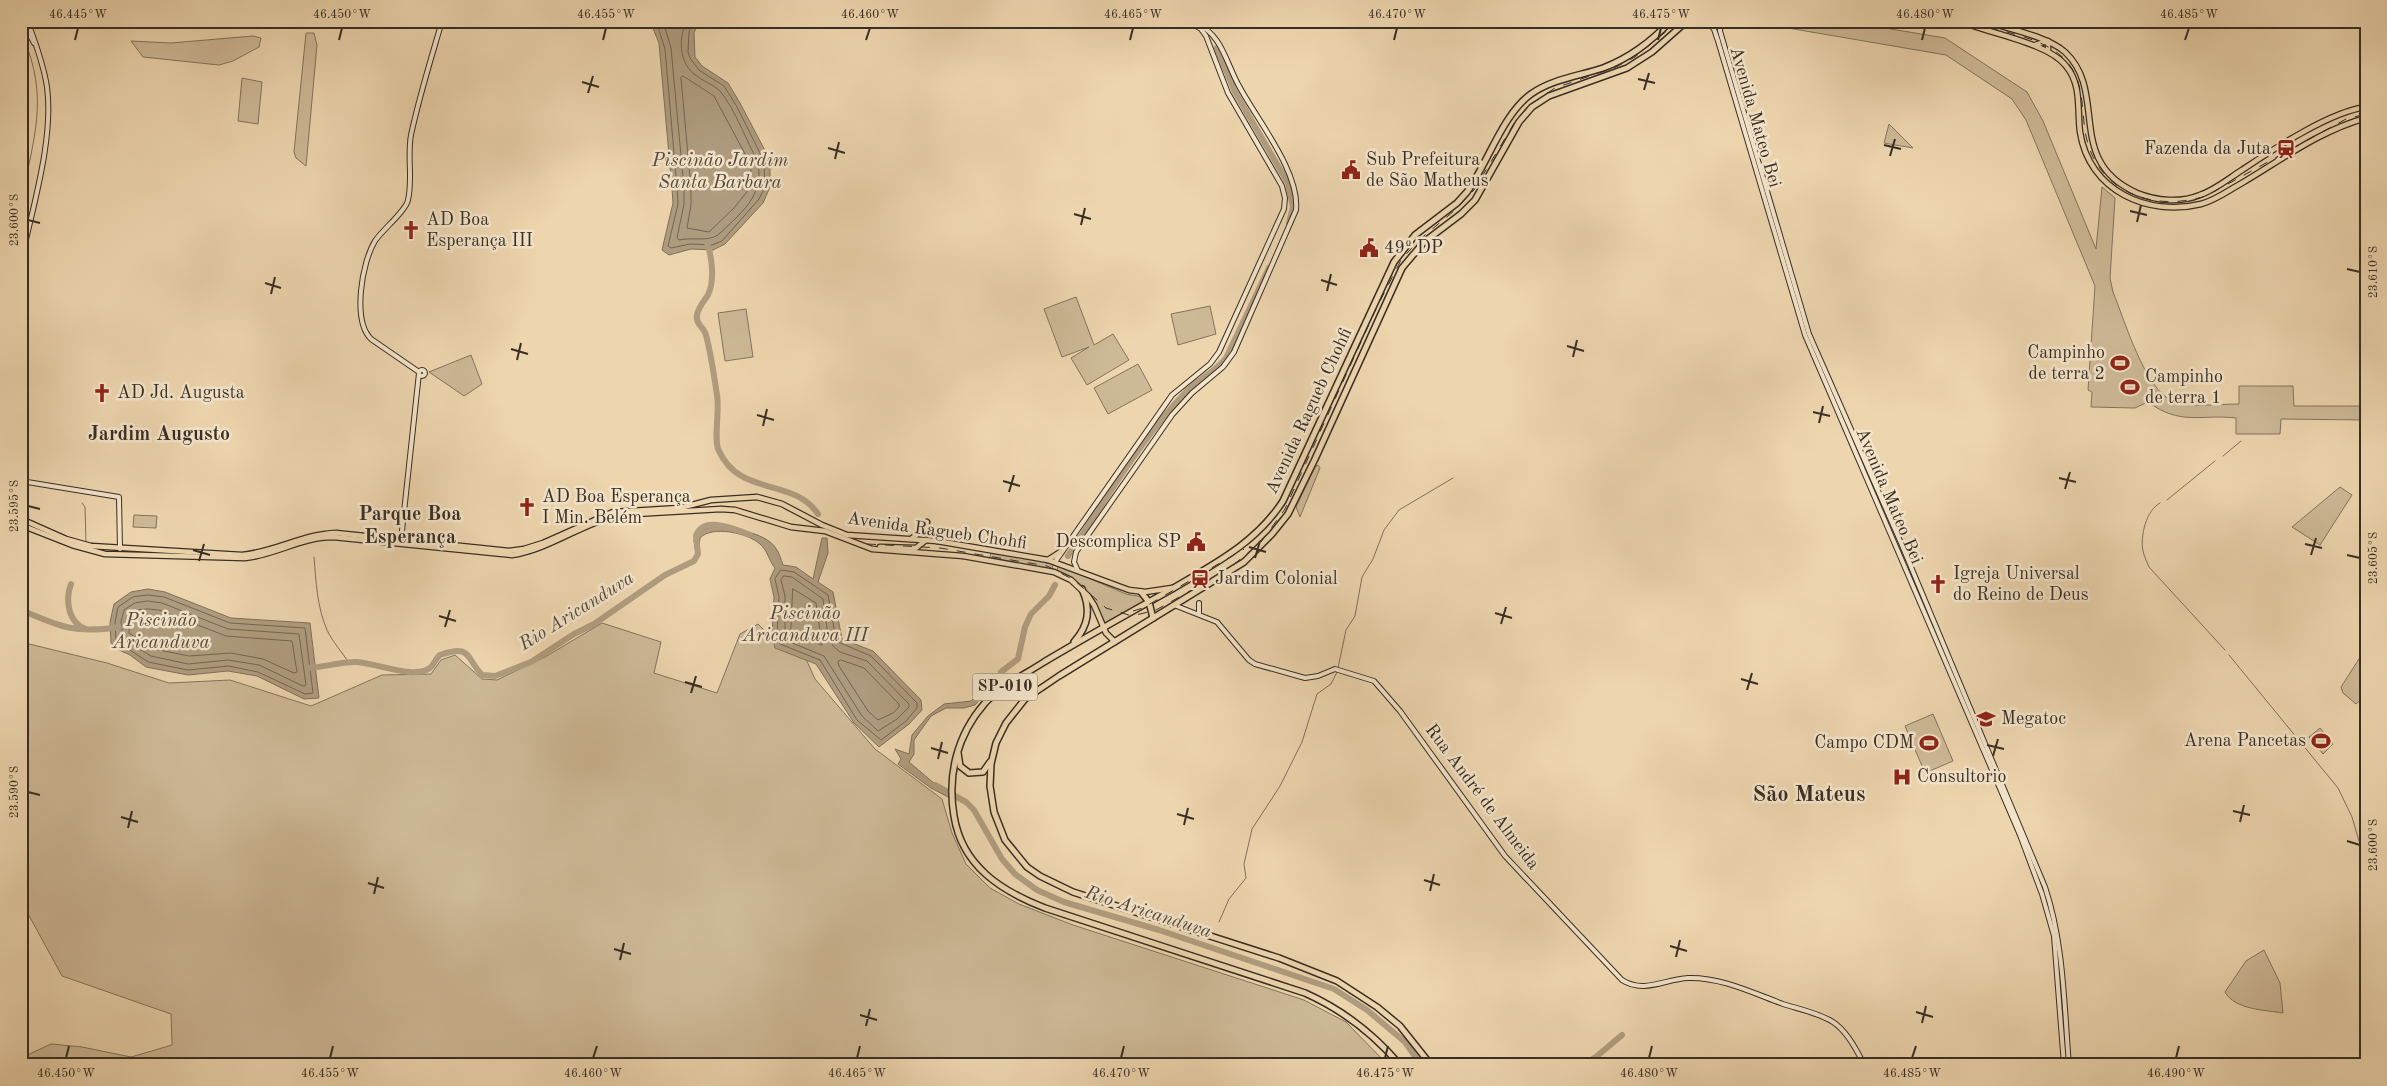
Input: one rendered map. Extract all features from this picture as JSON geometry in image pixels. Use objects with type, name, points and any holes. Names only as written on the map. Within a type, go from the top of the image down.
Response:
[{"type":"highway","name":"Avenida Ragueb Chohfi","points":[[1173,588],[1235,552],[1260,529],[1279,507],[1294,480],[1387,275],[1405,246],[1415,235],[1465,195],[1517,107],[1531,94],[1550,84],[1604,68],[1627,58],[1647,44],[1671,21]]},
{"type":"highway","name":"Avenida Ragueb Chohfi","points":[[1174,605],[1244,562],[1272,534],[1288,514],[1393,286],[1413,254],[1475,200],[1526,112],[1540,100],[1627,68],[1652,52],[1687,21]]},
{"type":"highway","points":[[1695,21],[1708,23],[1717,21]]},
{"type":"highway","points":[[1502,133],[1510,138]]},
{"type":"highway","points":[[1498,140],[1507,144]]},
{"type":"highway","points":[[1405,246],[1413,254]]},
{"type":"highway","points":[[1401,252],[1403,256],[1409,259]]},
{"type":"highway","name":"SP-010","points":[[1173,588],[1070,646],[1015,680],[992,697],[972,721],[959,747],[951,786],[958,832],[970,856],[981,870],[1005,891],[1054,911],[1305,993],[1358,1023],[1378,1040],[1400,1065]]},
{"type":"highway","points":[[1070,646],[1083,631],[1088,617],[1088,607],[1082,589]]},
{"type":"highway","points":[[1141,592],[1149,602],[1152,618]]},
{"type":"highway","name":"SP-010","points":[[1174,605],[1040,688],[1019,704],[1001,732],[993,754],[990,786],[994,812],[1000,828],[1016,855],[1040,876],[1056,886],[1279,958],[1323,974],[1351,989],[1400,1026],[1431,1065]]},
{"type":"highway","points":[[959,747],[960,766],[972,774],[985,770],[993,754]]},
{"type":"main road","points":[[401,540],[420,373],[414,367],[371,339],[365,332],[360,316],[363,278],[367,257],[375,240],[408,200],[411,136],[442,21]]},
{"type":"main road","points":[[1054,572],[1055,562],[1062,551],[1172,395],[1210,364],[1219,352],[1284,209],[1282,186],[1228,93],[1206,36],[1201,29],[1187,21]]},
{"type":"main road","points":[[1078,571],[1074,562],[1076,552],[1172,415],[1192,393],[1222,367],[1234,352],[1296,210],[1295,185],[1288,170],[1237,83],[1219,43],[1208,30],[1194,21]]},
{"type":"main road","name":"Avenida Mateo Bei","points":[[1721,21],[1720,31],[1809,334],[1904,550],[2045,886],[2054,918],[2059,948],[2068,1065]]},
{"type":"main road","points":[[1959,21],[2048,51],[2066,65],[2078,92],[2083,142],[2092,162],[2109,184],[2128,198],[2149,206],[2169,209],[2190,206],[2210,200],[2330,131],[2366,118]]},
{"type":"main road","points":[[1984,21],[2048,42],[2064,51],[2081,74],[2086,90],[2092,142],[2100,159],[2114,177],[2136,192],[2150,197],[2168,200],[2196,196],[2213,189],[2266,155],[2329,119],[2366,106]]},
{"type":"main road","name":"Avenida Mateo Bei","points":[[1708,23],[1714,29],[1718,41],[1805,335],[2020,835],[2042,894],[2056,948],[2064,1065]]},
{"type":"main road","points":[[21,262],[48,120],[45,75],[37,47],[25,27]]},
{"type":"main road","points":[[1992,33],[2005,35],[2016,32]]},
{"type":"main road","points":[[2028,45],[2048,42]]},
{"type":"main road","points":[[2048,42],[2048,51]]},
{"type":"main road","points":[[2190,206],[2196,200],[2196,196]]},
{"type":"main road","points":[[21,481],[119,497],[120,549],[117,552],[99,553]]},
{"type":"main road","name":"Avenida Ragueb Chohfi","points":[[21,519],[78,543],[120,549],[242,555],[255,553],[318,534],[401,540],[501,551],[516,550],[543,543],[613,512],[686,507],[728,498],[763,497],[794,509],[832,530],[847,535],[938,541],[1048,560],[1120,588],[1141,592],[1173,588]]},
{"type":"main road","points":[[686,507],[688,498]]},
{"type":"main road","name":"Avenida Ragueb Chohfi","points":[[21,525],[72,546],[99,553],[245,558],[264,555],[316,538],[333,537],[512,555],[538,549],[602,520],[618,515],[721,509],[744,512],[791,527],[825,531],[869,548],[963,556],[1054,572],[1071,580],[1082,589],[1094,605],[1103,628],[1116,642]]},
{"type":"main road","points":[[910,539],[920,532],[927,523],[938,541]]},
{"type":"main road","points":[[869,537],[865,543],[869,548]]},
{"type":"main road","points":[[876,549],[885,546],[916,548],[926,540]]},
{"type":"main road","points":[[1048,560],[1062,551]]},
{"type":"main road","points":[[1199,603],[1199,613]]},
{"type":"main road","name":"Rua André de Almeida","points":[[1174,605],[1199,613],[1220,624],[1249,660],[1255,664],[1305,678],[1318,676],[1335,669],[1368,678],[1376,683],[1404,716],[1505,856],[1622,980],[1639,986],[1654,986],[1686,978],[1725,983],[1828,1019],[1843,1032],[1864,1065]]},
{"type":"shaded area","points":[[1747,21],[1834,21],[1854,25],[1855,21],[1861,21],[1861,24],[1945,38],[2027,92],[2043,121],[2096,249],[2102,187],[2115,198],[2110,278],[2113,292],[2137,353],[2153,383],[2163,395],[2173,401],[2189,404],[2239,404],[2239,386],[2293,386],[2294,406],[2366,406],[2366,420],[2281,419],[2280,434],[2236,434],[2236,418],[2181,417],[2148,402],[2135,408],[2091,407],[2092,392],[2088,390],[2095,286],[2026,120],[2012,99],[1946,55]]},
{"type":"shaded area","points":[[306,33],[314,33],[317,45],[306,166],[296,158],[294,152]]},
{"type":"shaded area","points":[[253,36],[261,38],[259,47],[233,61],[219,65],[143,57],[131,41],[171,43]]},
{"type":"shaded area","points":[[242,78],[262,82],[258,124],[238,121]]},
{"type":"shaded area","points":[[1889,124],[1913,148],[1884,143]]},
{"type":"shaded area","points":[[1076,297],[1094,345],[1113,334],[1129,360],[1087,385],[1071,358],[1089,347],[1062,357],[1044,309]]},
{"type":"shaded area","points":[[1210,306],[1216,334],[1178,345],[1171,314]]},
{"type":"shaded area","points":[[746,309],[753,357],[725,361],[718,313]]},
{"type":"shaded area","points":[[471,355],[482,384],[464,396],[429,372]]},
{"type":"shaded area","points":[[1138,364],[1152,390],[1108,414],[1094,388]]},
{"type":"shaded area","points":[[1318,465],[1320,468],[1300,517],[1296,507],[1315,467]]},
{"type":"shaded area","points":[[2340,487],[2352,495],[2320,545],[2292,527]]},
{"type":"shaded area","points":[[134,515],[157,516],[156,528],[133,527]]},
{"type":"shaded area","points":[[991,552],[1053,563],[1052,569],[997,560],[990,557]]},
{"type":"shaded area","points":[[1058,565],[1126,594],[1143,597],[1148,602],[1105,626],[1098,609],[1086,595],[1057,571]]},
{"type":"shaded area","points":[[602,623],[661,642],[654,673],[717,693],[740,634],[758,624],[774,640],[797,639],[815,679],[875,749],[942,799],[952,833],[966,864],[990,888],[1019,904],[1073,925],[1304,1000],[1346,1022],[1388,1065],[21,1065],[21,1058],[51,1044],[82,1047],[131,1057],[172,1045],[171,1014],[62,976],[21,901],[21,642],[107,663],[169,683],[230,680],[311,706],[382,675],[431,674],[441,660],[455,655],[482,679],[497,680],[545,657]]},
{"type":"shaded area","points":[[2366,648],[2366,695],[2356,704],[2343,693],[2341,687]]},
{"type":"shaded area","name":"Campo CDM","points":[[1933,714],[1953,761],[1925,773],[1905,726]]},
{"type":"shaded area","name":"Arena Pancetas","points":[[2320,728],[2333,744],[2323,754],[2309,737]]},
{"type":"shaded area","points":[[2264,950],[2280,983],[2283,1013],[2243,1006],[2230,998],[2225,992],[2246,961]]},
{"type":"water","name":"Piscinão Jardim Santa Barbara","points":[[650,21],[710,21],[696,28],[694,33],[695,57],[702,66],[728,83],[770,160],[770,187],[763,203],[725,244],[713,250],[691,249],[669,255],[662,250],[673,203],[659,43]]},
{"type":"water","name":"Piscinão Aricanduva III","points":[[713,526],[747,532],[763,538],[775,547],[783,565],[796,567],[813,579],[822,538],[827,538],[828,553],[818,582],[833,592],[842,639],[873,651],[921,700],[922,710],[909,724],[879,747],[854,723],[816,664],[775,648],[772,636],[774,597],[770,579],[775,568],[760,544],[739,534],[721,531],[706,534],[700,538],[699,548],[695,548],[694,540],[696,533]]},
{"type":"water","name":"Piscinão Aricanduva","points":[[148,589],[165,592],[231,618],[310,623],[319,698],[304,699],[257,676],[228,671],[188,675],[146,667],[130,655],[119,650],[111,643],[110,622],[114,604],[131,592]]},
{"type":"water","points":[[1006,668],[975,705],[964,708],[946,708],[931,716],[914,740],[914,754],[909,762],[942,790],[950,793],[950,798],[931,788],[898,764],[901,759],[895,749],[909,754],[912,735],[928,716],[944,704],[971,701],[998,673]]},
{"type":"waterway","points":[[21,202],[37,119],[36,80],[23,37]]},
{"type":"waterway","points":[[1217,48],[1235,92],[1288,183],[1293,207],[1289,223]]},
{"type":"waterway","points":[[777,165],[789,163]]},
{"type":"waterway","points":[[707,242],[711,262],[712,283],[697,318],[706,335],[718,401],[717,446],[719,451],[728,465],[740,475],[795,495],[818,514]]},
{"type":"waterway","points":[[1068,556],[1138,450],[1169,411],[1185,393],[1226,358],[1269,268]]},
{"type":"waterway","points":[[2223,456],[2241,441]]},
{"type":"waterway","points":[[2167,500],[2215,461]]},
{"type":"waterway","points":[[1338,668],[1346,630],[1355,616],[1362,577],[1373,559],[1384,530],[1399,510],[1453,478]]},
{"type":"waterway","points":[[82,503],[85,507],[86,542]]},
{"type":"waterway","points":[[2160,503],[2151,511],[2143,532],[2143,551],[2149,567],[2225,650]]},
{"type":"waterway","name":"Rio Aricanduva","points":[[309,668],[355,662],[406,672],[416,672],[424,671],[431,667],[440,655],[458,651],[467,654],[482,675],[495,676],[531,662],[574,634],[594,624],[665,575],[694,561],[698,554],[696,536],[705,526],[720,525],[750,535]]},
{"type":"waterway","points":[[314,557],[321,612],[327,630],[349,663]]},
{"type":"waterway","points":[[71,584],[68,604],[75,622],[86,629]]},
{"type":"waterway","points":[[1001,672],[1018,659],[1025,627],[1031,614],[1049,596],[1055,585]]},
{"type":"waterway","name":"Rio Aricanduva","points":[[21,610],[68,628],[91,630],[119,627]]},
{"type":"waterway","points":[[2229,655],[2338,788],[2352,817],[2366,865]]},
{"type":"waterway","points":[[1219,922],[1229,899],[1246,878],[1244,864],[1252,829],[1280,786],[1302,742],[1317,694],[1331,684],[1337,672]]},
{"type":"waterway","name":"Rio Aricanduva","points":[[935,785],[966,802],[974,810],[1002,859],[1015,874],[1037,890],[1064,902],[1159,930],[1334,989],[1367,1010],[1405,1042],[1421,1065]]},
{"type":"waterway","points":[[1583,1065],[1596,1057],[1622,1035]]},
{"type":"railway","points":[[867,544],[940,548],[1047,566],[1074,580],[1106,608],[1132,616],[1156,610],[1226,571],[1261,542],[1285,509],[1376,309],[1401,260],[1419,240],[1454,211],[1474,190],[1516,120],[1531,104],[1555,88],[1616,67],[1635,57],[1679,21]]},
{"type":"railway","points":[[1972,21],[2036,41],[2059,54],[2068,63],[2080,89],[2084,127],[2093,156],[2103,172],[2116,185],[2132,194],[2149,199],[2168,202],[2206,196],[2346,119],[2366,114]]},
{"type":"railway","points":[[1133,611],[1143,608],[1244,549]]},
{"type":"place","name":"Fazenda da Juta","points":[[2286,149]]},
{"type":"place","name":"Sub Prefeitura de São Matheus","points":[[1351,170]]},
{"type":"place","name":"AD Boa Esperança III","points":[[411,230]]},
{"type":"place","name":"49º DP","points":[[1369,248]]},
{"type":"place","name":"Campinho de terra 2","points":[[2120,363]]},
{"type":"place","name":"Campinho de terra 1","points":[[2130,387]]},
{"type":"place","name":"AD Jd. Augusta","points":[[102,393]]},
{"type":"place","name":"AD Boa Esperança I Min. Belém","points":[[527,507]]},
{"type":"place","name":"Descomplica SP","points":[[1196,542]]},
{"type":"place","name":"Jardim Colonial","points":[[1200,579]]},
{"type":"place","name":"Igreja Universal do Reino de Deus","points":[[1938,584]]},
{"type":"place","name":"Megatoc","points":[[1986,719]]},
{"type":"place","name":"Arena Pancetas","points":[[2321,741]]},
{"type":"place","name":"Campo CDM","points":[[1929,743]]},
{"type":"place","name":"Consultorio","points":[[1902,777]]},
{"type":"district","name":"Jardim Augusto","points":[[159,435]]},
{"type":"district","name":"Parque Boa Esperança","points":[[410,526]]},
{"type":"district","name":"São Mateus","points":[[1809,795]]}]
